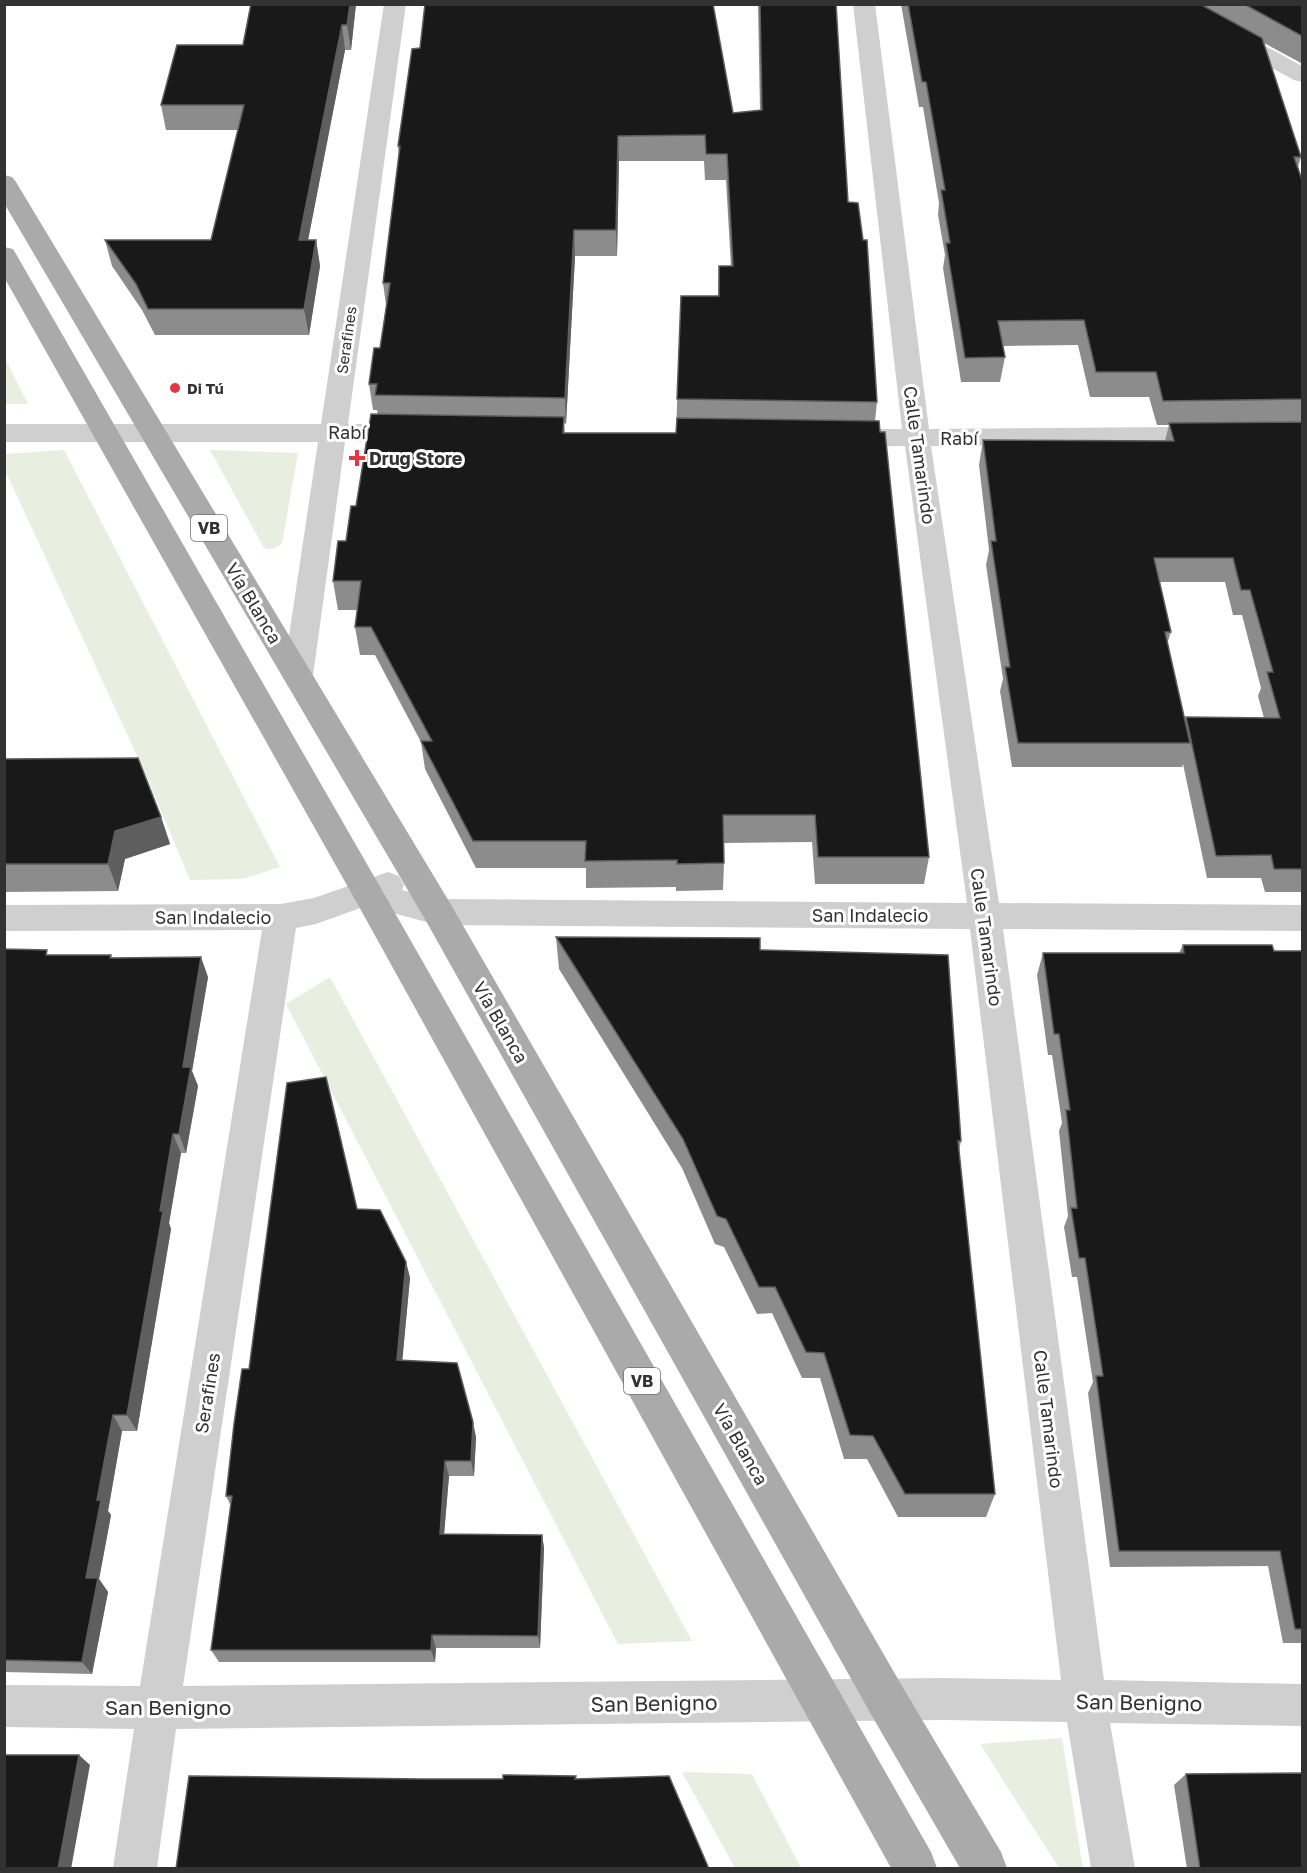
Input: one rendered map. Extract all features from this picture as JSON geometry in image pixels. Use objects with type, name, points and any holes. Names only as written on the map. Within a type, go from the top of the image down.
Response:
[{"type":"main road","name":"Vía Blanca","points":[[4,182],[438,912],[886,1701],[985,1869]]},
{"type":"main road","name":"VB","points":[[4,254],[368,894],[915,1869]]},
{"type":"street","name":"Serafines","points":[[298,676],[395,4]]},
{"type":"street","name":"Calle Tamarindo","points":[[864,4],[918,439],[985,916],[1085,1701],[1113,1869]]},
{"type":"street","points":[[1171,4],[1302,75]]},
{"type":"street","name":"Rabí","points":[[4,434],[440,433]]},
{"type":"street","name":"Rabí","points":[[810,437],[918,439],[1302,435]]},
{"type":"street","name":"San Indalecio","points":[[4,918],[281,917],[316,911],[368,894],[414,873]]},
{"type":"street","name":"San Indalecio","points":[[368,894],[438,912],[1302,918]]},
{"type":"street","name":"Serafines","points":[[135,1869],[281,917]]},
{"type":"street","name":"San Benigno","points":[[4,1706],[158,1708],[886,1701],[1085,1701],[1302,1705]]},
{"type":"shaded area","points":[[5,358],[28,404],[5,404]]},
{"type":"shaded area","points":[[64,450],[280,867],[242,879],[190,880],[146,775],[5,470],[5,454]]},
{"type":"shaded area","points":[[210,450],[298,453],[282,543],[278,547],[264,548]]},
{"type":"shaded area","points":[[330,977],[692,1641],[618,1644],[286,1004]]},
{"type":"shaded area","points":[[1062,1738],[1083,1868],[1059,1868],[980,1744]]},
{"type":"shaded area","points":[[682,1772],[752,1774],[801,1868],[735,1868]]},
{"type":"building","points":[[251,4],[350,4],[347,25],[342,25],[299,240],[316,240],[304,309],[148,309],[136,284],[105,240],[211,240],[244,105],[161,105],[177,45],[243,45]]},
{"type":"building","points":[[425,4],[713,4],[733,113],[762,110],[760,4],[836,4],[848,202],[858,203],[863,240],[867,240],[877,402],[677,399],[681,296],[719,296],[719,266],[733,266],[727,154],[706,154],[705,135],[618,136],[616,230],[574,230],[565,398],[375,395],[377,384],[369,384],[374,348],[380,348],[390,283],[383,283],[400,146],[398,146],[412,49],[420,48]]},
{"type":"building","points":[[908,4],[1200,4],[1262,38],[1301,157],[1294,157],[1302,180],[1302,399],[1163,401],[1156,372],[1096,372],[1084,320],[998,321],[1005,357],[965,358],[946,243],[950,243],[941,190],[945,190],[926,82],[922,82]]},
{"type":"building","points":[[1244,4],[1302,4],[1302,36]]},
{"type":"building","points":[[371,414],[564,417],[563,433],[676,433],[677,418],[879,421],[880,432],[885,432],[929,857],[818,857],[815,815],[723,815],[724,863],[677,864],[677,860],[585,861],[586,841],[473,841],[421,741],[432,741],[371,627],[355,627],[361,581],[333,581],[338,541],[346,541],[351,506],[356,506]]},
{"type":"building","points":[[1302,422],[1302,869],[1274,869],[1271,855],[1216,856],[1186,717],[1280,718],[1267,672],[1273,672],[1250,590],[1241,590],[1233,558],[1154,558],[1171,632],[1165,632],[1190,743],[1018,743],[1005,667],[1010,667],[991,541],[996,541],[983,440],[1174,441],[1169,423]]},
{"type":"building","points":[[138,758],[161,817],[115,831],[108,864],[4,864],[4,759]]},
{"type":"building","points":[[556,937],[760,938],[760,950],[948,955],[961,1141],[958,1141],[995,1494],[905,1494],[873,1436],[850,1435],[824,1353],[806,1352],[775,1287],[759,1287],[726,1219],[717,1216],[683,1139]]},
{"type":"building","points":[[1183,945],[1272,945],[1274,951],[1302,951],[1302,1629],[1295,1629],[1280,1551],[1119,1551],[1096,1376],[1103,1376],[1085,1258],[1079,1258],[1071,1208],[1077,1208],[1066,1110],[1070,1110],[1059,1034],[1054,1034],[1043,953],[1184,953]]},
{"type":"building","points":[[4,949],[47,950],[46,955],[111,955],[110,958],[201,957],[183,1067],[191,1067],[179,1134],[173,1134],[160,1211],[163,1211],[127,1415],[113,1415],[97,1500],[101,1500],[86,1578],[98,1578],[82,1662],[4,1660]]},
{"type":"building","points":[[326,1077],[357,1209],[380,1210],[406,1262],[397,1360],[457,1363],[473,1422],[471,1461],[445,1461],[440,1534],[542,1535],[538,1636],[432,1635],[431,1650],[211,1650],[232,1496],[226,1496],[234,1424],[242,1369],[249,1369],[287,1083]]},
{"type":"building","points":[[4,1755],[79,1755],[58,1869],[4,1869]]},
{"type":"building","points":[[1302,1773],[1302,1869],[1200,1869],[1186,1774]]},
{"type":"building","points":[[503,1775],[576,1776],[575,1779],[669,1776],[709,1869],[176,1869],[189,1776],[503,1779]]},
{"type":"place","name":"Di Tú","points":[[175,388]]},
{"type":"place","name":"Drug Store","points":[[357,458]]}]
